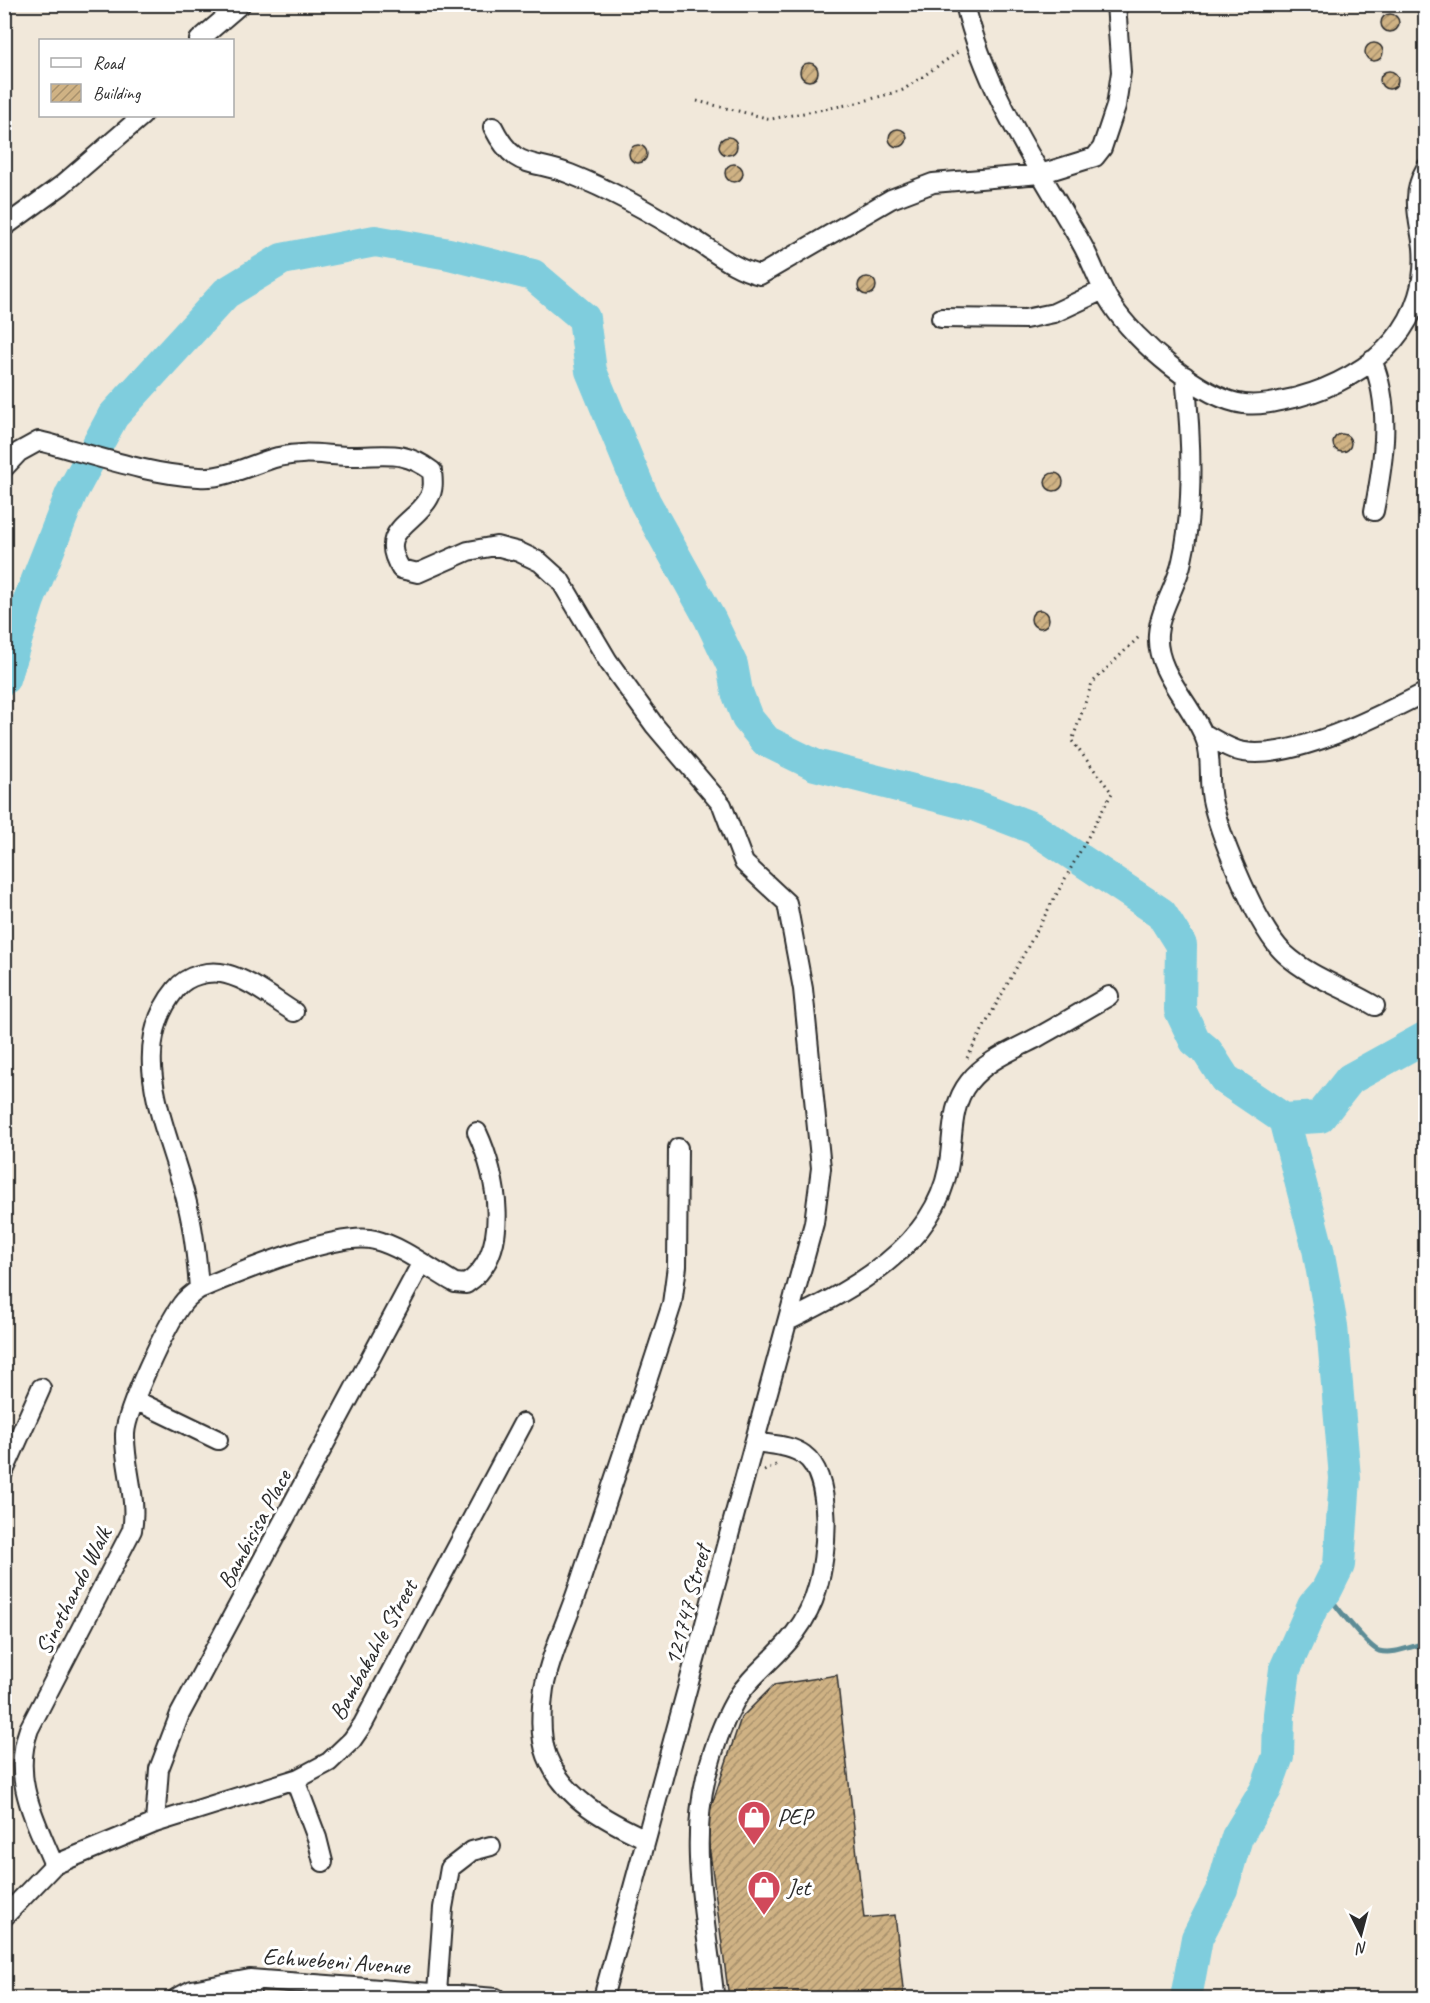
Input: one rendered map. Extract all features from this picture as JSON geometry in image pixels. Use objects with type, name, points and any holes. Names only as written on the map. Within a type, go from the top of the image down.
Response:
[{"type":"street","points":[[200,39],[241,4]]},
{"type":"street","points":[[965,4],[974,40],[999,100],[1087,253],[1103,290],[1123,321],[1168,365],[1223,397],[1241,404],[1258,405],[1314,392],[1347,377],[1392,343],[1408,322],[1419,296],[1423,249],[1416,197],[1417,185],[1425,168]]},
{"type":"street","points":[[493,127],[502,146],[514,157],[569,173],[620,197],[693,238],[728,262],[760,275],[891,199],[933,183],[1040,174],[1095,156],[1102,148],[1116,106],[1121,72],[1116,4]]},
{"type":"street","points":[[4,227],[62,185],[141,117]]},
{"type":"street","points":[[941,318],[1025,319],[1054,313],[1103,290]]},
{"type":"street","points":[[1372,360],[1382,383],[1384,405],[1382,469],[1374,511]]},
{"type":"street","points":[[1185,376],[1189,416],[1187,537],[1182,564],[1162,615],[1158,635],[1166,669],[1203,733],[1209,757],[1214,807],[1257,912],[1273,941],[1285,955],[1310,971],[1375,1006]]},
{"type":"street","name":"121747 Street","points":[[4,468],[20,452],[39,441],[91,457],[201,478],[237,472],[276,458],[310,452],[353,456],[393,454],[417,460],[432,471],[434,486],[429,500],[400,528],[394,542],[395,559],[401,569],[418,573],[468,551],[496,546],[519,552],[540,562],[560,580],[608,661],[656,726],[722,805],[744,863],[787,903],[803,989],[821,1168],[814,1223],[603,1998]]},
{"type":"street","points":[[1203,733],[1242,752],[1275,750],[1353,729],[1425,692]]},
{"type":"street","points":[[199,1289],[187,1202],[156,1099],[151,1066],[158,1017],[167,999],[179,985],[195,975],[211,972],[227,974],[294,1012]]},
{"type":"street","points":[[788,1321],[850,1290],[871,1276],[921,1228],[942,1191],[957,1102],[970,1080],[1003,1055],[1109,996]]},
{"type":"street","name":"Sinothando Walk","points":[[54,1865],[24,1788],[21,1761],[23,1746],[29,1729],[132,1530],[134,1504],[125,1432],[135,1400],[174,1317],[189,1296],[199,1289],[281,1258],[352,1238],[375,1240],[461,1285],[472,1281],[487,1259],[495,1237],[494,1180],[490,1159],[477,1132]]},
{"type":"street","points":[[646,1839],[611,1823],[585,1805],[560,1778],[548,1757],[542,1717],[551,1661],[578,1589],[672,1304],[677,1266],[678,1148]]},
{"type":"street","name":"Bambisisa Place","points":[[155,1823],[159,1769],[180,1714],[421,1264]]},
{"type":"street","points":[[4,1471],[40,1388]]},
{"type":"street","points":[[135,1400],[218,1440]]},
{"type":"street","name":"Bambakahle Street","points":[[7,1910],[54,1865],[155,1823],[295,1780],[329,1762],[363,1724],[523,1423]]},
{"type":"street","points":[[714,1994],[699,1854],[700,1808],[706,1776],[735,1701],[753,1677],[795,1633],[818,1589],[825,1502],[822,1482],[815,1467],[804,1455],[789,1448],[756,1442]]},
{"type":"street","points":[[295,1780],[323,1862]]},
{"type":"street","points":[[437,1993],[443,1908],[450,1868],[472,1851],[491,1846]]},
{"type":"street","points":[[250,1979],[251,1998]]},
{"type":"street","name":"Echwebeni Avenue","points":[[177,1998],[192,1990],[250,1979],[496,1998]]},
{"type":"path","points":[[697,101],[771,119],[857,103],[903,90],[974,40]]},
{"type":"path","points":[[967,1058],[1112,793],[1072,741],[1092,683],[1162,615]]},
{"type":"path","points":[[742,1493],[758,1475],[772,1466],[804,1455]]},
{"type":"building","points":[[1390,14],[1396,17],[1399,23],[1396,29],[1390,32],[1384,29],[1381,23],[1384,17]]},
{"type":"building","points":[[1374,43],[1380,46],[1383,52],[1380,58],[1374,61],[1368,58],[1365,52],[1368,46]]},
{"type":"building","points":[[809,63],[815,66],[818,72],[815,78],[809,81],[803,78],[800,72],[803,66]]},
{"type":"building","points":[[1389,71],[1395,74],[1398,80],[1395,86],[1389,89],[1383,86],[1380,80],[1383,74]]},
{"type":"building","points":[[898,129],[904,132],[907,138],[904,144],[898,147],[892,144],[889,138],[892,132]]},
{"type":"building","points":[[728,137],[734,140],[737,146],[734,152],[728,155],[722,152],[719,146],[722,140]]},
{"type":"building","points":[[638,145],[644,148],[647,154],[644,160],[638,163],[632,160],[629,154],[632,148]]},
{"type":"building","points":[[734,164],[740,167],[743,173],[740,179],[734,182],[728,179],[725,173],[728,167]]},
{"type":"building","points":[[867,277],[873,280],[876,286],[873,292],[867,295],[861,292],[858,286],[861,280]]},
{"type":"building","points":[[1342,434],[1348,437],[1351,443],[1348,449],[1342,452],[1336,449],[1333,443],[1336,437]]},
{"type":"building","points":[[1054,473],[1060,476],[1063,482],[1060,488],[1054,491],[1048,488],[1045,482],[1048,476]]},
{"type":"building","points":[[1040,610],[1046,613],[1049,619],[1046,625],[1040,628],[1034,625],[1031,619],[1034,613]]},
{"type":"building","points":[[837,1675],[864,1918],[895,1915],[904,1998],[729,1998],[706,1822],[741,1718],[774,1685]]},
{"type":"waterway","points":[[4,679],[29,600],[71,494],[113,416],[226,293],[282,259],[375,241],[449,254],[533,275],[584,318],[591,371],[645,502],[710,619],[732,665],[737,692],[747,718],[766,741],[815,765],[976,806],[1033,828],[1161,913],[1181,945],[1180,1010],[1195,1041],[1207,1051],[1225,1079],[1284,1119],[1318,1249],[1332,1326],[1345,1478],[1339,1565],[1326,1591],[1313,1606],[1285,1669],[1279,1714],[1278,1756],[1266,1789],[1237,1837],[1222,1889],[1197,1938],[1186,1998]]},
{"type":"waterway","points":[[1284,1119],[1320,1117],[1350,1079],[1426,1037]]},
{"type":"waterway","points":[[1326,1591],[1359,1633],[1379,1651],[1397,1651],[1426,1643]]},
{"type":"place","name":"PEP","points":[[754,1846]]},
{"type":"place","name":"Jet","points":[[764,1916]]}]
